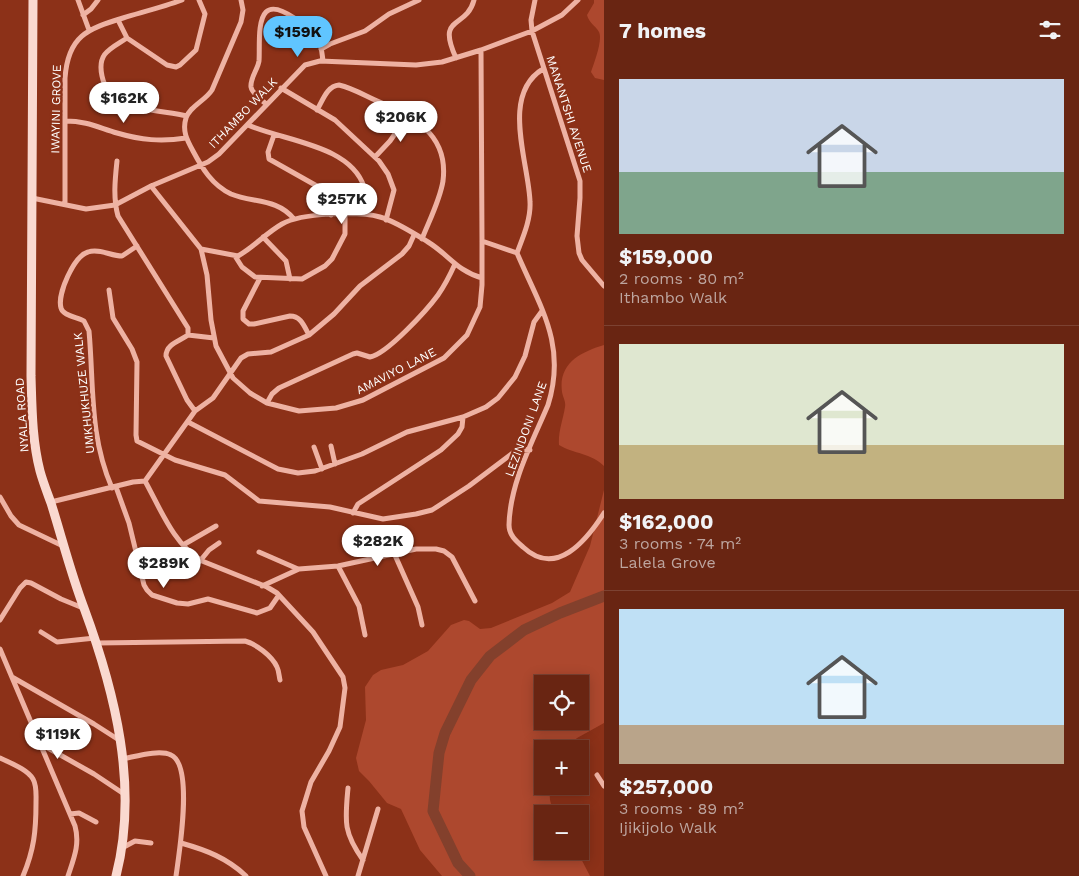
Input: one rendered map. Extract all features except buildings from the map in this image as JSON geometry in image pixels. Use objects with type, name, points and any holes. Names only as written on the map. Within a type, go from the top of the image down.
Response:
[{"type":"street","name":"NYALA ROAD","points":[[33,0],[32,421],[40,471],[96,640],[115,712],[122,759],[125,823],[116,876]]},
{"type":"street","points":[[78,0],[88,30],[182,0]]},
{"type":"street","points":[[83,14],[91,9],[98,0]]},
{"type":"street","points":[[118,20],[127,38],[167,65],[176,67],[196,50],[205,14],[199,0]]},
{"type":"street","points":[[241,0],[243,10],[240,22],[212,90],[187,116],[184,128],[186,138],[210,178],[229,193],[277,205],[294,219]]},
{"type":"street","points":[[321,49],[365,31],[394,10],[419,0]]},
{"type":"street","points":[[456,58],[449,41],[449,31],[452,25],[470,10],[474,0]]},
{"type":"street","points":[[532,30],[531,20],[536,0]]},
{"type":"street","name":"ITHAMBO WALK","points":[[32,198],[92,209],[115,205],[151,186],[201,165],[219,154],[305,65],[323,61],[416,64],[442,62],[481,50],[532,30],[562,15],[578,0]]},
{"type":"street","points":[[266,104],[254,92],[251,86],[258,62],[260,30],[265,13],[274,9],[297,20],[318,41],[323,61]]},
{"type":"street","name":"IWAYINI GROVE","points":[[65,204],[65,78],[68,56],[75,44],[88,30]]},
{"type":"street","name":"MANANTSHI AVENUE","points":[[532,30],[580,181],[577,236],[579,253],[589,269],[604,286]]},
{"type":"street","points":[[127,38],[108,51],[102,59],[102,75],[106,89],[119,100],[137,106],[187,116]]},
{"type":"street","name":"AMAVIYO LANE","points":[[151,186],[201,249],[207,275],[214,338],[219,355],[229,373],[250,393],[267,403],[299,411],[350,405],[382,391],[444,358],[460,344],[474,323],[480,307],[482,278],[481,50]]},
{"type":"street","points":[[482,241],[517,253],[528,218],[530,201],[520,124],[521,103],[532,78],[543,69]]},
{"type":"street","points":[[318,110],[330,89],[335,85],[340,85],[408,115],[423,126],[435,139],[440,148],[443,173],[441,189],[422,239]]},
{"type":"street","points":[[281,88],[338,122],[375,157],[388,174],[394,187],[393,199],[386,220]]},
{"type":"street","points":[[375,157],[390,141],[408,115]]},
{"type":"street","points":[[65,122],[84,122],[123,134],[158,141],[186,138]]},
{"type":"street","points":[[248,125],[322,149],[347,162],[354,169],[363,186],[366,214]]},
{"type":"street","points":[[274,135],[268,152],[270,159],[324,190],[330,200],[331,215]]},
{"type":"street","points":[[117,161],[114,182],[115,205],[118,216],[188,328],[188,335]]},
{"type":"street","points":[[201,249],[235,256],[242,254],[277,227],[294,219],[366,214],[386,220],[422,239],[439,250],[466,273],[482,278]]},
{"type":"street","points":[[235,256],[246,271],[260,278],[290,279],[306,277],[325,266],[332,259],[344,234],[345,215]]},
{"type":"street","points":[[51,502],[146,481],[196,411],[213,398],[241,358],[246,355],[271,352],[309,334],[334,314],[360,286],[402,254],[414,235]]},
{"type":"street","points":[[263,237],[286,261],[290,279]]},
{"type":"street","name":"UMKHUKHUZE WALK","points":[[114,487],[103,466],[98,446],[94,415],[89,331],[84,321],[64,312],[61,306],[64,286],[74,264],[80,256],[94,251],[122,256],[137,246]]},
{"type":"street","name":"LEZINDONI LANE","points":[[517,253],[552,335],[554,346],[554,380],[548,405],[514,490],[509,528],[513,537],[528,552],[549,559],[569,553],[577,547],[604,513]]},
{"type":"street","points":[[267,403],[272,394],[279,388],[357,352],[366,357],[373,357],[403,334],[437,297],[455,264]]},
{"type":"street","points":[[260,278],[243,311],[243,320],[254,324],[290,316],[296,317],[309,334]]},
{"type":"street","points":[[109,290],[113,318],[132,349],[137,362],[136,439],[138,442],[164,455],[225,475],[259,501],[274,504],[330,507],[382,519],[427,512],[469,486],[518,449],[530,450]]},
{"type":"street","points":[[188,422],[278,469],[303,473],[335,464],[362,454],[407,432],[463,417],[486,407],[498,398],[511,382],[525,356],[534,322],[542,311]]},
{"type":"street","points":[[196,411],[187,400],[166,356],[167,349],[188,335],[214,338]]},
{"type":"street","points":[[353,513],[358,504],[433,456],[450,442],[461,430],[463,417]]},
{"type":"street","points":[[331,446],[335,464]]},
{"type":"street","points":[[314,447],[322,468]]},
{"type":"street","points":[[146,481],[170,527],[183,544],[200,561],[262,586],[279,595],[320,641],[344,681],[344,704],[340,727],[311,782],[302,811],[302,822],[326,876]]},
{"type":"street","points":[[114,487],[128,523],[144,585],[152,595],[184,604],[208,599],[257,613],[264,612],[270,608],[279,595]]},
{"type":"street","points":[[0,497],[11,516],[19,525],[64,546]]},
{"type":"street","points":[[183,544],[216,526]]},
{"type":"street","points":[[200,561],[209,550],[219,543]]},
{"type":"street","points":[[262,586],[299,569],[338,566],[422,548],[448,552],[475,601]]},
{"type":"street","points":[[258,552],[299,569]]},
{"type":"street","points":[[394,553],[418,607],[422,625]]},
{"type":"street","points":[[338,566],[359,606],[365,635]]},
{"type":"street","points":[[0,620],[20,588],[26,582],[32,583],[61,599],[84,608]]},
{"type":"street","points":[[41,632],[57,642],[96,640],[245,641],[254,645],[273,661],[278,669],[280,680]]},
{"type":"street","points":[[0,649],[70,814],[77,835],[78,842],[68,876]]},
{"type":"street","points":[[12,676],[119,740]]},
{"type":"street","points":[[39,743],[94,774],[124,794]]},
{"type":"street","points":[[122,759],[162,753],[173,755],[182,768],[181,843],[176,876]]},
{"type":"street","points":[[0,758],[28,774],[35,783],[36,820],[34,841],[31,856],[23,876]]},
{"type":"street","points":[[597,775],[604,786]]},
{"type":"street","points":[[348,788],[346,823],[351,841],[362,860]]},
{"type":"street","points":[[358,876],[378,809]]},
{"type":"street","points":[[70,814],[79,813],[96,822]]},
{"type":"street","points":[[122,848],[132,841],[151,843]]},
{"type":"street","points":[[181,843],[208,851],[223,858],[246,876]]},
{"type":"shaded area","points":[[594,0],[604,0],[604,80],[595,78],[591,72],[600,40],[599,32],[587,15]]},
{"type":"shaded area","points":[[604,345],[604,466],[594,458],[559,445],[559,440],[565,405],[562,382],[567,366],[587,351]]},
{"type":"shaded area","points":[[604,490],[604,723],[575,740],[534,740],[534,795],[550,795],[551,805],[534,805],[534,860],[582,860],[590,876],[442,876],[420,850],[401,809],[387,803],[359,771],[356,758],[366,720],[365,687],[373,675],[381,670],[403,665],[428,651],[451,625],[464,620],[469,621],[480,629],[491,628],[552,603],[570,592],[590,546]]},
{"type":"waterway","points":[[470,876],[458,863],[433,811],[439,753],[445,733],[471,680],[490,656],[524,630],[560,613],[604,596]]}]
